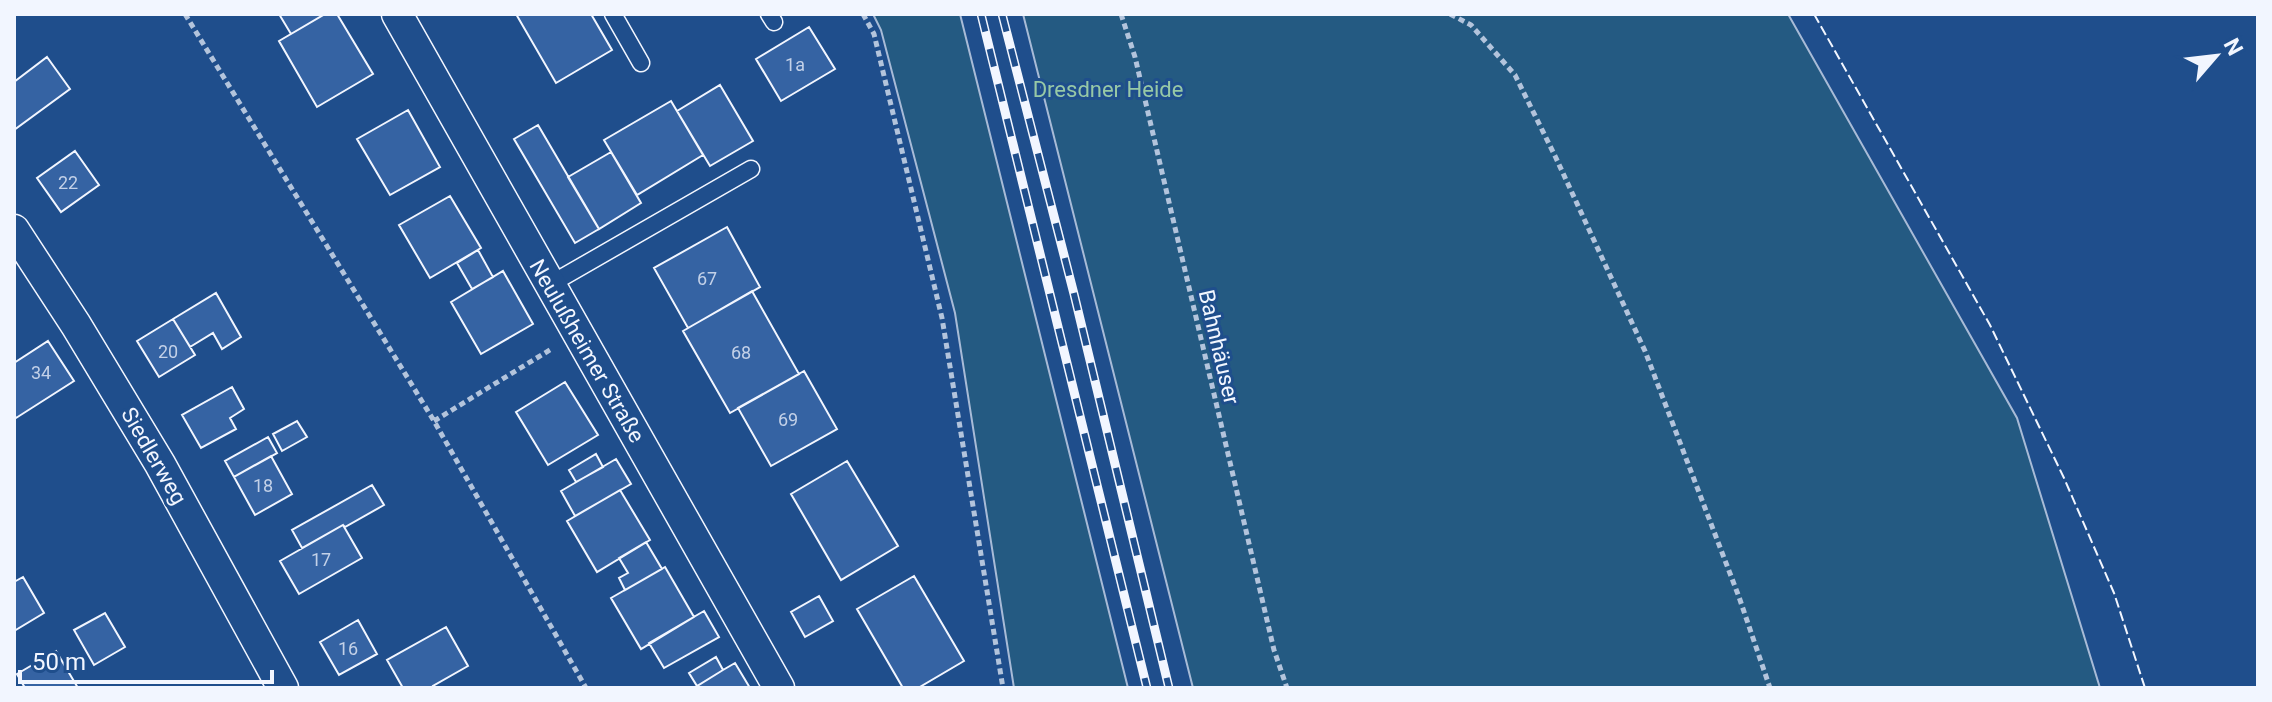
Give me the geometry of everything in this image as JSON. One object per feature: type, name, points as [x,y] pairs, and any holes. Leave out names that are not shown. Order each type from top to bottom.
[{"type":"street","name":"Neulußheimer Straße","points":[[397,14],[779,688]]},
{"type":"street","name":"Siedlerweg","points":[[14,230],[160,464],[283,688]]},
{"type":"lane","points":[[613,14],[641,63]]},
{"type":"lane","points":[[549,285],[751,169]]},
{"type":"path","points":[[185,14],[434,421],[586,688]]},
{"type":"path","points":[[863,14],[874,34],[942,318],[1003,688]]},
{"type":"path","name":"Bahnhäuser","points":[[1121,14],[1135,57],[1274,650],[1287,688]]},
{"type":"path","points":[[1450,14],[1471,25],[1515,75],[1556,158],[1645,351],[1739,597],[1770,688]]},
{"type":"path","points":[[434,421],[577,332]]},
{"type":"green space","name":"Dresdner Heide","points":[[873,14],[960,14],[1128,688],[1014,688],[955,313],[881,30]]},
{"type":"green space","points":[[1023,14],[1788,14],[2017,418],[2100,688],[1193,688]]},
{"type":"building","points":[[279,14],[325,14],[291,34]]},
{"type":"building","points":[[325,14],[337,14],[373,74],[317,107],[279,41]]},
{"type":"building","points":[[516,14],[591,14],[612,50],[556,83]]},
{"type":"building","points":[[809,27],[835,69],[781,101],[756,59]]},
{"type":"building","points":[[47,57],[70,89],[14,130],[14,82]]},
{"type":"building","points":[[720,85],[753,141],[710,166],[677,111]]},
{"type":"building","points":[[671,101],[703,155],[637,195],[604,140]]},
{"type":"building","points":[[408,110],[440,167],[390,195],[357,139]]},
{"type":"building","points":[[538,125],[599,229],[575,243],[514,139]]},
{"type":"building","points":[[75,151],[99,185],[61,212],[37,178]]},
{"type":"building","points":[[611,152],[641,203],[599,229],[568,177]]},
{"type":"building","points":[[450,196],[481,248],[430,278],[399,225]]},
{"type":"building","points":[[727,227],[760,287],[688,328],[654,268]]},
{"type":"building","points":[[478,250],[493,277],[472,289],[457,263]]},
{"type":"building","points":[[503,271],[533,324],[481,354],[451,302]]},
{"type":"building","points":[[752,291],[799,374],[730,413],[683,331]]},
{"type":"building","points":[[216,293],[241,337],[222,349],[213,333],[190,347],[173,319]]},
{"type":"building","points":[[173,319],[195,355],[159,377],[137,341]]},
{"type":"building","points":[[48,341],[74,381],[16,418],[14,363]]},
{"type":"building","points":[[804,371],[837,429],[771,466],[738,408]]},
{"type":"building","points":[[565,382],[598,435],[548,465],[516,412]]},
{"type":"building","points":[[232,387],[244,409],[230,418],[236,429],[201,448],[182,415]]},
{"type":"building","points":[[297,421],[307,437],[282,451],[273,434]]},
{"type":"building","points":[[268,437],[277,453],[234,477],[225,461]]},
{"type":"building","points":[[596,454],[603,467],[576,482],[569,470]]},
{"type":"building","points":[[271,456],[292,494],[255,515],[234,477]]},
{"type":"building","points":[[616,459],[631,484],[575,516],[561,491]]},
{"type":"building","points":[[847,461],[898,546],[841,580],[791,494]]},
{"type":"building","points":[[372,485],[384,505],[302,548],[292,530]]},
{"type":"building","points":[[620,490],[650,540],[597,572],[567,521]]},
{"type":"building","points":[[343,525],[362,558],[299,594],[280,561]]},
{"type":"building","points":[[646,542],[662,569],[625,590],[619,578],[628,573],[619,558]]},
{"type":"building","points":[[665,567],[694,617],[641,649],[611,598]]},
{"type":"building","points":[[914,576],[964,661],[918,688],[903,688],[857,609]]},
{"type":"building","points":[[23,577],[44,613],[14,631],[14,582]]},
{"type":"building","points":[[819,596],[833,621],[805,637],[791,612]]},
{"type":"building","points":[[704,611],[719,637],[664,668],[649,643]]},
{"type":"building","points":[[105,613],[125,647],[94,665],[74,630]]},
{"type":"building","points":[[358,620],[377,654],[339,675],[320,642]]},
{"type":"building","points":[[446,627],[468,666],[434,688],[403,688],[387,660]]},
{"type":"building","points":[[56,651],[78,688],[25,688],[17,674]]},
{"type":"building","points":[[716,657],[723,670],[697,686],[689,673]]},
{"type":"building","points":[[735,663],[750,688],[694,688],[723,670]]},
{"type":"railway","points":[[981,14],[1147,688]]},
{"type":"railway","points":[[1002,14],[1074,294],[1169,688]]},
{"type":"fence","points":[[1814,14],[1990,325],[2064,478],[2114,593],[2145,688]]}]
